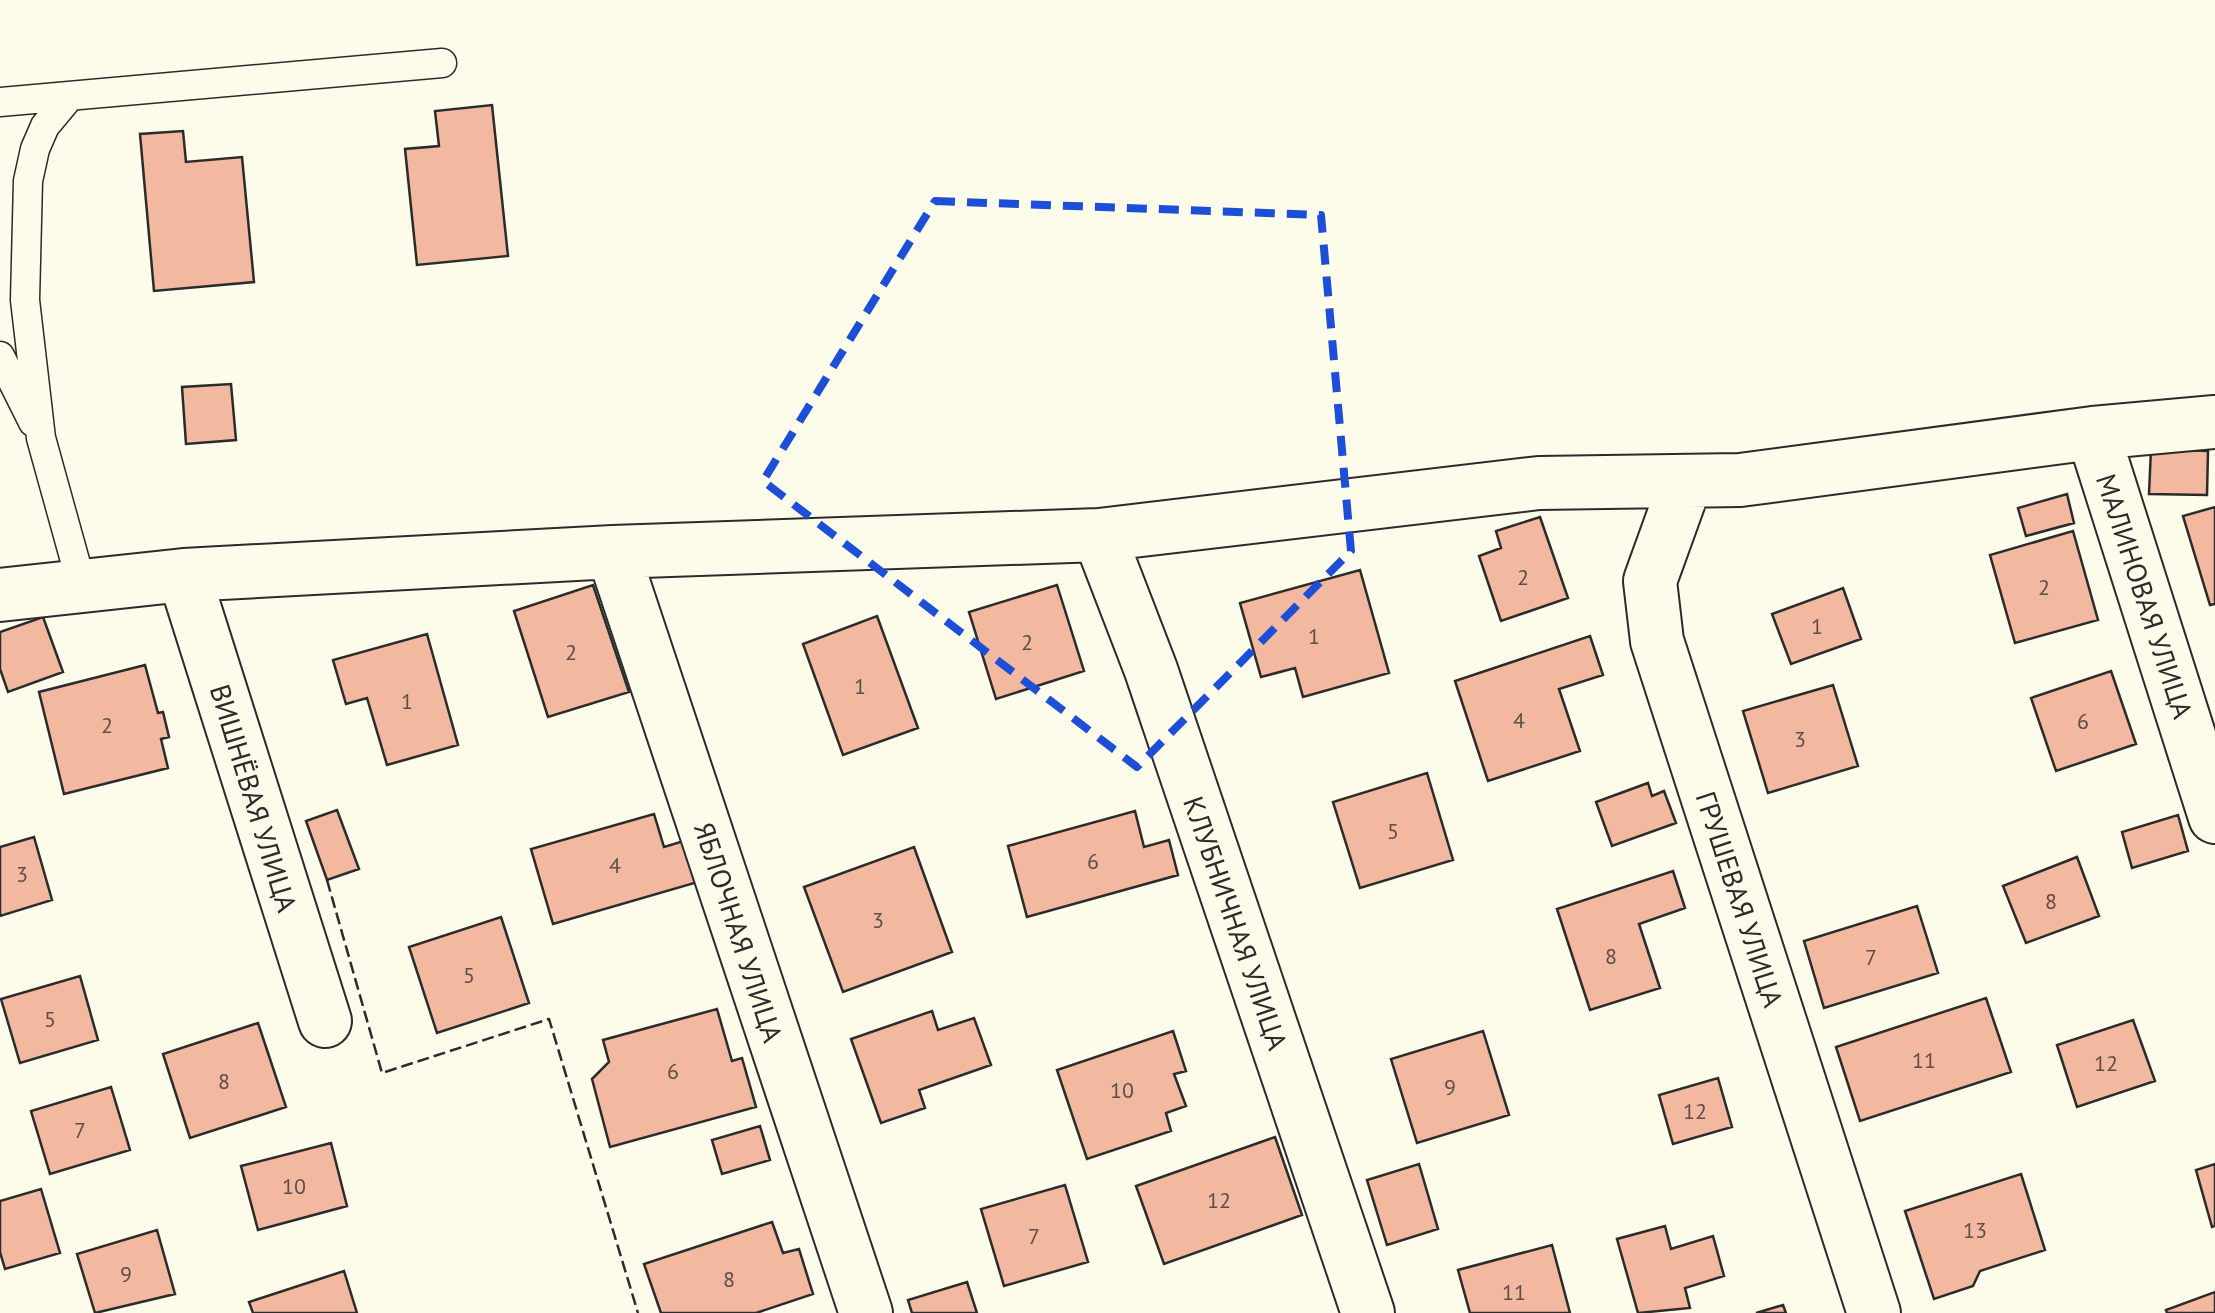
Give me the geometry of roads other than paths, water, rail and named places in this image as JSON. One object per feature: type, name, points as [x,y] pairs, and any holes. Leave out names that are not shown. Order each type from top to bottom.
[{"type":"street","points":[[0,595],[184,575],[613,552],[1099,535],[1539,483],[1685,484],[2196,424]]},
{"type":"street","name":"МАЛИНОВАЯ УЛИЦА","points":[[2094,433],[2215,817]]},
{"type":"street","name":"ГРУШЕВАЯ УЛИЦА","points":[[1685,484],[1650,581],[1657,641],[1874,1313]]},
{"type":"street","name":"КЛУБНИЧНАЯ УЛИЦА","points":[[1099,535],[1151,670],[1368,1313]]},
{"type":"street","name":"ЯБЛОЧНАЯ УЛИЦА","points":[[613,552],[866,1313]]},
{"type":"street","name":"ВИШНЁВАЯ УЛИЦА","points":[[184,575],[325,1021]]},
{"type":"lane","points":[[0,102],[442,63]]},
{"type":"lane","points":[[70,96],[45,126],[28,181],[25,300],[41,438],[82,586]]},
{"type":"lane","points":[[0,356],[41,438]]}]
